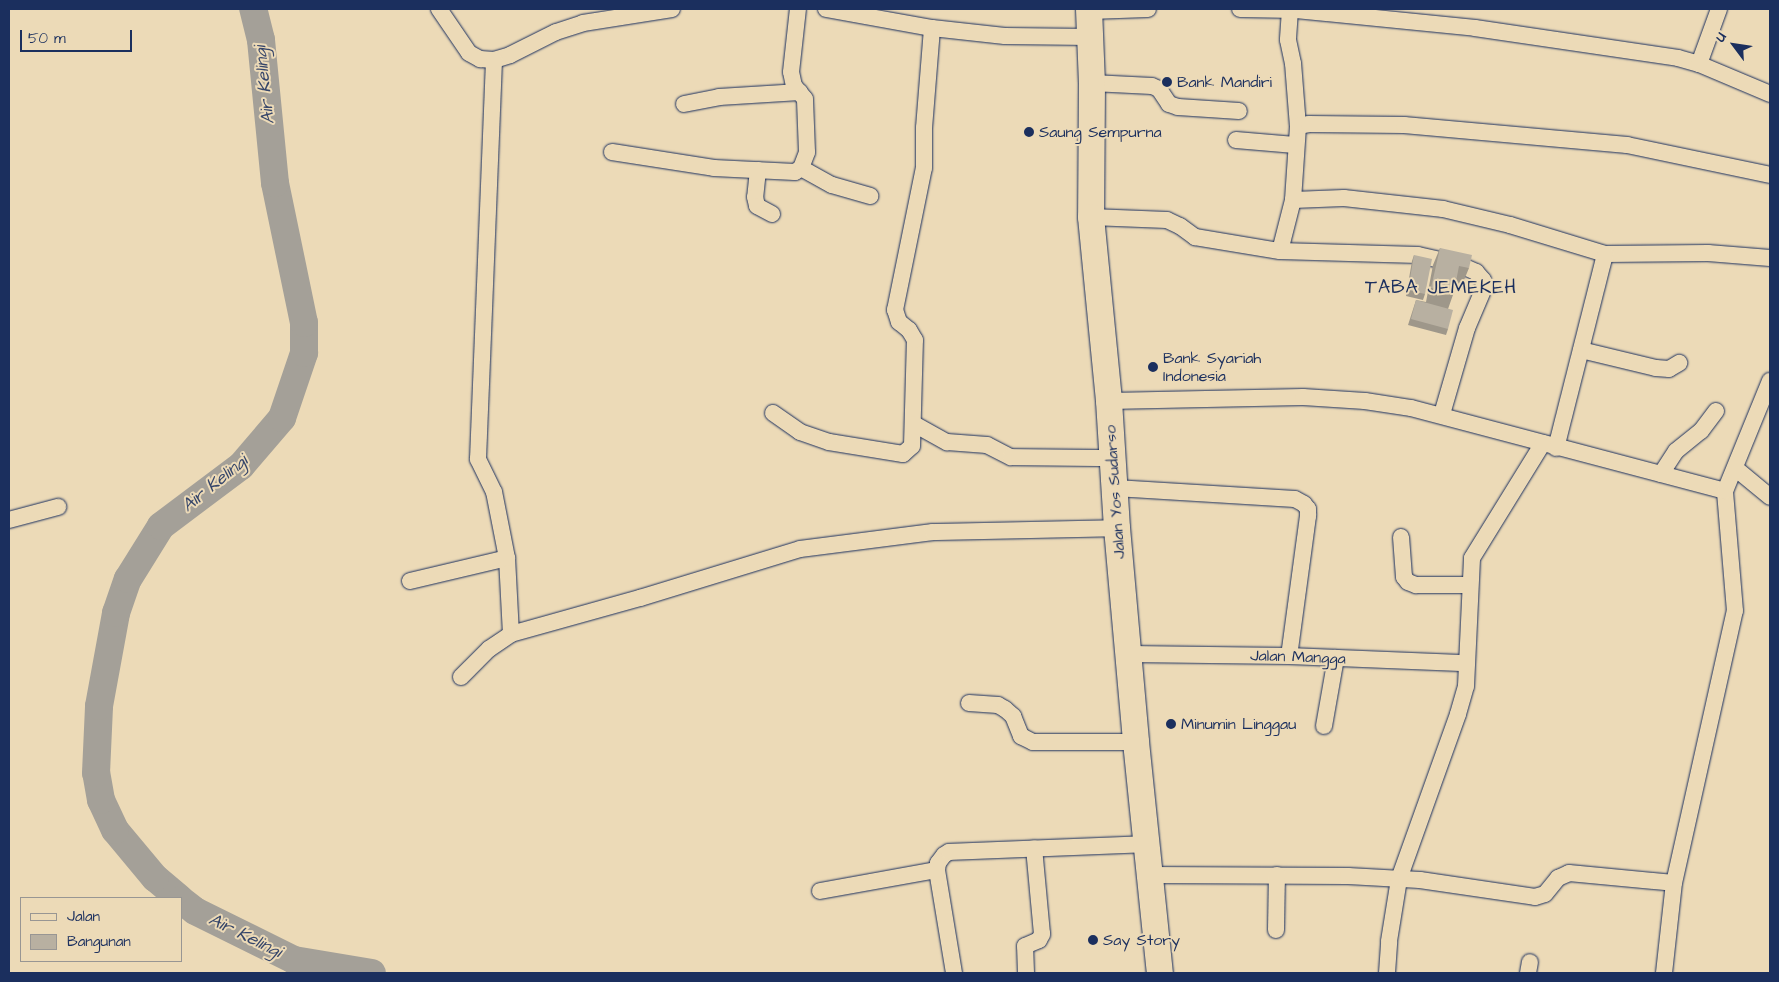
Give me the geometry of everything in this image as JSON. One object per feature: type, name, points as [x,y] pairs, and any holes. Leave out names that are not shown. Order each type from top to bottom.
[{"type":"highway","name":"Jalan Yos Sudarso","points":[[1090,10],[1092,83],[1091,217],[1109,401],[1117,528],[1136,742],[1160,973]]},
{"type":"street","points":[[439,9],[469,53],[480,59],[494,60],[510,55],[571,26],[610,13],[672,9]]},
{"type":"street","points":[[612,152],[714,168],[795,172],[801,168],[807,152],[805,99],[794,86],[791,72],[798,9]]},
{"type":"street","points":[[826,9],[932,28],[1013,37],[1090,37]]},
{"type":"street","points":[[1090,10],[1148,9]]},
{"type":"street","points":[[1240,9],[1290,10],[1475,28],[1669,57],[1699,64],[1770,94]]},
{"type":"street","points":[[1699,64],[1719,9]]},
{"type":"street","points":[[1280,251],[1293,200],[1295,146],[1298,126],[1294,75],[1288,37],[1290,10]]},
{"type":"street","points":[[773,413],[807,436],[829,442],[903,454],[912,446],[915,340],[910,330],[899,322],[895,310],[924,168],[924,128],[932,28]]},
{"type":"street","points":[[494,60],[478,459],[494,492],[507,558],[511,634]]},
{"type":"street","points":[[1092,83],[1152,86],[1159,89],[1169,104],[1239,111]]},
{"type":"street","points":[[684,104],[719,97],[800,92]]},
{"type":"street","points":[[1298,126],[1309,124],[1404,125],[1621,144],[1770,175]]},
{"type":"street","points":[[1236,140],[1295,146]]},
{"type":"street","points":[[801,168],[832,185],[870,196]]},
{"type":"street","points":[[758,170],[755,197],[757,206],[772,214]]},
{"type":"street","points":[[1293,200],[1344,198],[1443,209],[1510,225],[1605,254],[1708,253],[1770,258]]},
{"type":"street","points":[[1091,217],[1167,220],[1180,226],[1195,237],[1280,251],[1418,255],[1458,264],[1476,272],[1483,280],[1484,288],[1467,328],[1442,414]]},
{"type":"street","points":[[1387,973],[1389,941],[1399,879],[1458,714],[1466,686],[1470,565],[1475,551],[1550,446],[1581,350],[1605,254]]},
{"type":"street","points":[[1581,350],[1664,369],[1669,369],[1679,363]]},
{"type":"street","points":[[1664,973],[1674,883],[1734,612],[1725,491],[1770,381]]},
{"type":"street","points":[[1109,401],[1303,397],[1365,401],[1442,414],[1550,446],[1725,491]]},
{"type":"street","points":[[1661,474],[1671,456],[1701,431],[1716,411]]},
{"type":"street","points":[[914,424],[947,442],[987,445],[1011,457],[1113,458]]},
{"type":"street","points":[[1735,468],[1770,497]]},
{"type":"street","points":[[1114,488],[1295,499],[1304,504],[1308,509],[1308,516],[1289,656]]},
{"type":"street","points":[[9,520],[58,507]]},
{"type":"street","points":[[461,677],[490,649],[511,634],[640,598],[800,549],[934,532],[1117,528]]},
{"type":"street","points":[[1402,537],[1404,577],[1408,582],[1416,585],[1469,585]]},
{"type":"street","points":[[410,581],[507,558]]},
{"type":"street","name":"Jalan Mangga","points":[[1129,654],[1289,656],[1467,664]]},
{"type":"street","points":[[1324,726],[1336,658]]},
{"type":"street","points":[[968,703],[998,705],[1005,709],[1013,716],[1022,736],[1033,742],[1136,742]]},
{"type":"street","points":[[954,973],[937,870],[941,857],[948,852],[1148,844]]},
{"type":"street","points":[[1026,973],[1025,946],[1038,940],[1042,934],[1034,848]]},
{"type":"street","points":[[820,891],[937,870]]},
{"type":"street","points":[[1150,875],[1348,876],[1420,880],[1535,897],[1545,894],[1558,878],[1569,873],[1674,883]]},
{"type":"street","points":[[1276,930],[1277,875]]},
{"type":"building","points":[[1440,248],[1472,255],[1469,268],[1459,266],[1454,292],[1431,288]]},
{"type":"building","points":[[1414,255],[1432,259],[1425,294],[1408,290]]},
{"type":"building","points":[[1416,300],[1453,310],[1448,329],[1411,319]]},
{"type":"waterway","name":"Air Kelingi","points":[[178,897],[155,878],[115,830],[101,800],[96,773],[99,706],[116,613],[128,579],[161,526],[241,466],[282,418],[304,353],[304,323],[275,183],[261,40],[253,9]]},
{"type":"waterway","name":"Air Kelingi","points":[[182,901],[195,911],[294,960],[372,973]]},
{"type":"place","name":"Bank Mandiri","points":[[1167,82]]},
{"type":"place","name":"Saung Sempurna","points":[[1029,132]]},
{"type":"place","name":"Bank Syariah Indonesia","points":[[1153,367]]},
{"type":"place","name":"Minumin Linggau","points":[[1171,724]]},
{"type":"place","name":"Say Story","points":[[1093,940]]},
{"type":"district","name":"TABA JEMEKEH","points":[[1441,288]]}]
